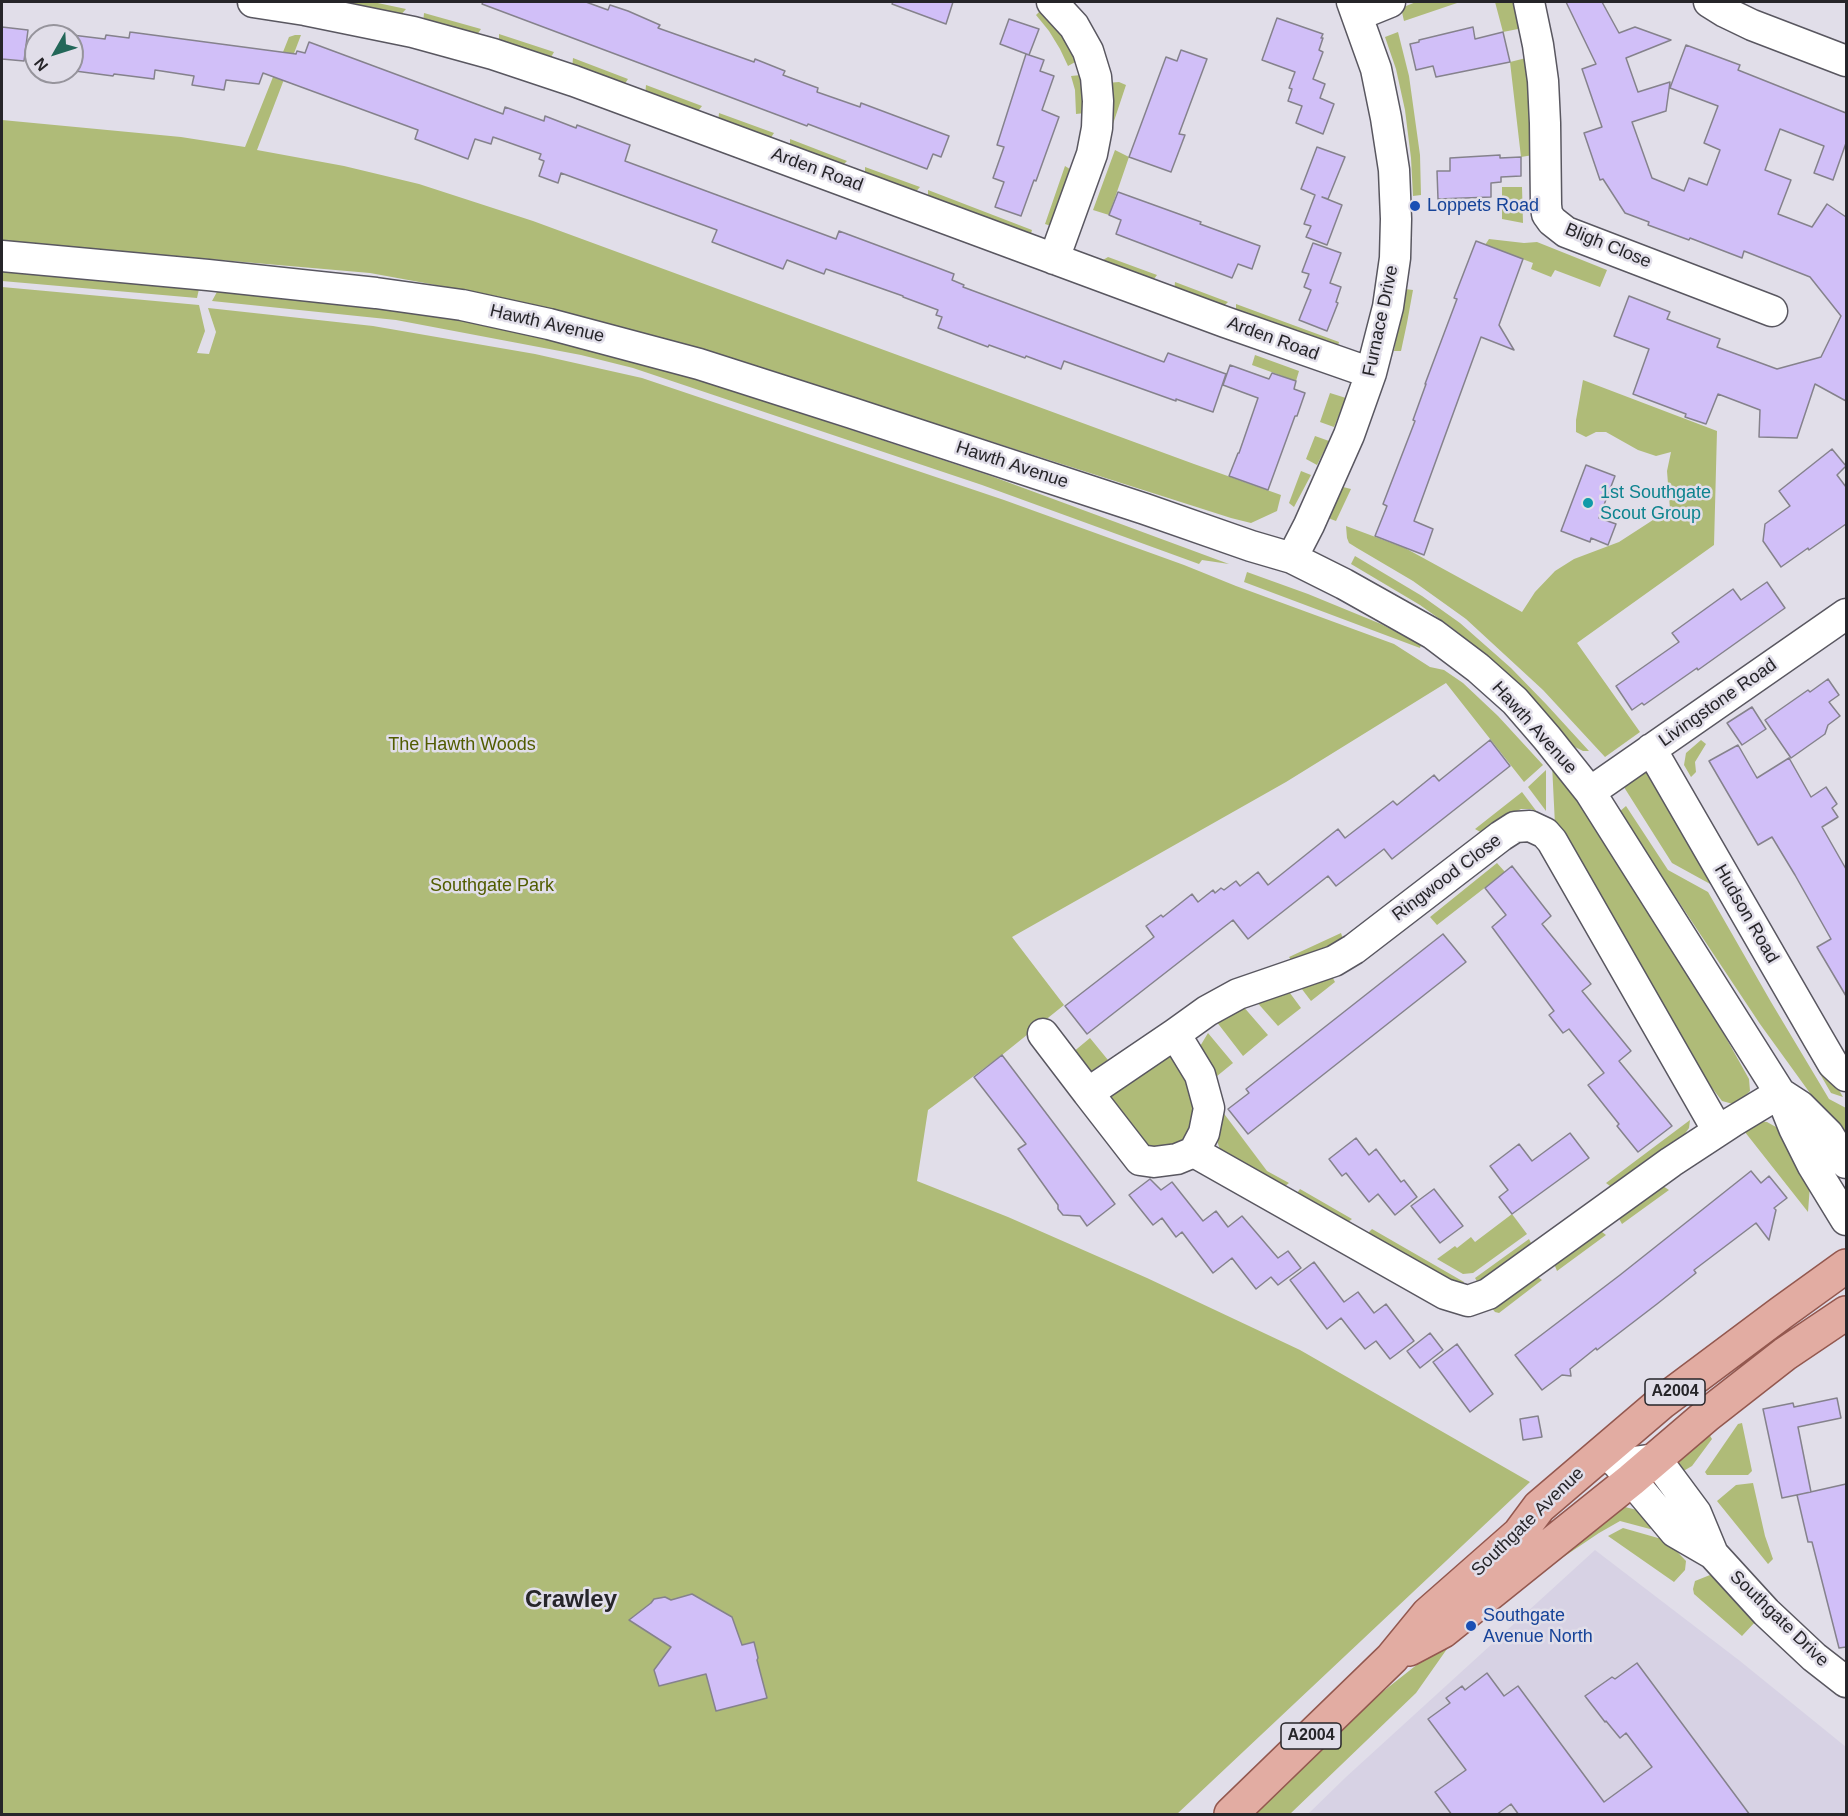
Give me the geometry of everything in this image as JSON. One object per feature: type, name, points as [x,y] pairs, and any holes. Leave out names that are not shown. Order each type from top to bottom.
[{"type":"main road","name":"Southgate Avenue","points":[[1392,1658],[1443,1631],[1617,1465],[1662,1402],[1846,1266]]},
{"type":"main road","name":"Southgate Avenue","points":[[1231,1815],[1392,1658],[1428,1614],[1519,1534],[1539,1507],[1617,1465],[1656,1459],[1707,1415],[1778,1360],[1846,1313]]},
{"type":"street","name":"Arden Road","points":[[253,2],[380,25],[493,54],[574,81],[1054,259],[1371,373]]},
{"type":"street","points":[[1052,2],[1074,26],[1088,51],[1096,77],[1098,101],[1097,128],[1092,154],[1054,259]]},
{"type":"street","points":[[1355,8],[1390,2]]},
{"type":"street","name":"Bligh Close","points":[[1529,2],[1543,81],[1546,205],[1547,214],[1552,221],[1566,232],[1772,311]]},
{"type":"street","points":[[1709,2],[1752,25],[1846,62]]},
{"type":"street","name":"Furnace Drive","points":[[1292,558],[1349,435],[1371,373],[1388,307],[1395,258],[1395,180],[1386,118],[1376,69],[1355,8]]},
{"type":"street","name":"Hawth Avenue","points":[[2,256],[376,292],[462,305],[549,324],[699,364],[1292,558],[1344,584],[1433,634],[1478,668],[1515,701],[1590,792],[1780,1093],[1794,1128],[1846,1220]]},
{"type":"street","name":"Livingstone Road","points":[[1590,792],[1846,614]]},
{"type":"street","name":"Hudson Road","points":[[1651,749],[1833,1064],[1846,1076]]},
{"type":"street","name":"Ringwood Close","points":[[1088,1093],[1207,1011],[1238,994],[1334,962],[1501,836],[1515,827],[1530,826],[1545,834],[1552,841],[1718,1131]]},
{"type":"street","points":[[1043,1034],[1140,1160],[1154,1162],[1177,1159],[1194,1152],[1204,1133],[1209,1108],[1200,1075],[1175,1034]]},
{"type":"street","points":[[1194,1152],[1445,1294],[1468,1301],[1488,1294],[1625,1194],[1718,1131],[1780,1093]]},
{"type":"street","name":"Hawth Avenue","points":[[1780,1093],[1800,1106],[1828,1134],[1846,1163]]},
{"type":"street","name":"Southgate Drive","points":[[1656,1459],[1696,1513],[1713,1554]]},
{"type":"street","name":"Southgate Drive","points":[[1617,1465],[1675,1532],[1713,1554],[1766,1612],[1814,1657],[1846,1682]]},
{"type":"shaded area","points":[[1595,1550],[1740,1661],[1846,1747],[1846,1814],[1308,1814],[1346,1777]]},
{"type":"green space","points":[[348,2],[373,2],[406,9],[399,17],[348,7]]},
{"type":"green space","points":[[1416,2],[1460,2],[1404,21],[1401,8]]},
{"type":"green space","points":[[1495,2],[1522,2],[1528,27],[1503,32]]},
{"type":"green space","points":[[1043,8],[1059,28],[1077,61],[1068,66],[1049,31],[1036,15]]},
{"type":"green space","points":[[424,13],[481,29],[475,38],[423,24]]},
{"type":"green space","points":[[1398,32],[1409,76],[1420,155],[1421,195],[1413,196],[1405,110],[1396,69],[1385,37]]},
{"type":"green space","points":[[499,34],[554,52],[549,61],[499,45]]},
{"type":"green space","points":[[301,35],[257,150],[344,166],[419,184],[533,221],[1281,495],[1277,511],[1251,523],[1231,518],[795,379],[496,296],[370,273],[2,241],[2,120],[181,137],[245,147],[289,37]]},
{"type":"green space","points":[[1534,56],[1539,154],[1521,157],[1510,62]]},
{"type":"green space","points":[[573,58],[628,79],[622,88],[572,69]]},
{"type":"green space","points":[[1081,75],[1085,113],[1076,114],[1075,90],[1071,76]]},
{"type":"green space","points":[[1119,82],[1126,85],[1107,142],[1106,83]]},
{"type":"green space","points":[[646,85],[702,106],[695,115],[645,96]]},
{"type":"green space","points":[[719,113],[774,133],[768,142],[718,123]]},
{"type":"green space","points":[[790,139],[847,161],[839,169],[790,150]]},
{"type":"green space","points":[[1115,150],[1129,157],[1109,215],[1093,210]]},
{"type":"green space","points":[[1065,166],[1073,171],[1054,227],[1045,224]]},
{"type":"green space","points":[[865,167],[920,187],[913,195],[865,177]]},
{"type":"green space","points":[[1502,187],[1522,187],[1523,223],[1502,219]]},
{"type":"green space","points":[[928,190],[1032,230],[1030,237],[928,201]]},
{"type":"green space","points":[[1489,239],[1524,243],[1537,242],[1607,270],[1600,287],[1555,270],[1551,277],[1531,269],[1533,263],[1485,245]]},
{"type":"green space","points":[[1108,257],[1157,275],[1150,284],[1103,266],[1103,260]]},
{"type":"green space","points":[[2,270],[199,289],[197,298],[2,281]]},
{"type":"green space","points":[[1175,282],[1228,302],[1220,310],[1174,293]]},
{"type":"green space","name":"Southgate Park","points":[[2,287],[199,305],[205,331],[197,353],[209,354],[216,332],[208,308],[373,326],[535,354],[642,378],[1004,500],[1184,565],[1394,644],[1430,667],[1444,670],[1463,683],[1498,716],[1543,765],[1524,782],[1446,683],[1286,782],[1012,937],[1064,1005],[928,1110],[917,1181],[1008,1217],[1147,1278],[1300,1350],[1530,1482],[1177,1814],[2,1814]]},
{"type":"green space","points":[[1405,289],[1413,290],[1401,351],[1394,351]]},
{"type":"green space","points":[[218,290],[430,314],[592,348],[691,377],[991,476],[1229,564],[1202,560],[1199,564],[982,485],[633,368],[581,355],[396,320],[212,301]]},
{"type":"green space","points":[[1236,304],[1339,342],[1337,350],[1236,314]]},
{"type":"green space","points":[[1255,355],[1299,371],[1296,381],[1252,365]]},
{"type":"green space","points":[[1583,380],[1717,431],[1714,545],[1577,643],[1640,732],[1605,757],[1543,690],[1466,619],[1413,581],[1349,543],[1346,526],[1405,548],[1522,612],[1535,592],[1555,571],[1574,559],[1619,542],[1670,509],[1667,471],[1671,452],[1656,456],[1638,450],[1606,432],[1596,432],[1586,437],[1576,432]]},
{"type":"green space","points":[[1330,393],[1346,398],[1334,427],[1320,422]]},
{"type":"green space","points":[[1315,436],[1329,441],[1317,465],[1306,459]]},
{"type":"green space","points":[[1301,471],[1311,475],[1294,507],[1289,503]]},
{"type":"green space","points":[[1343,487],[1351,489],[1336,521],[1328,518],[1340,489]]},
{"type":"green space","points":[[1355,556],[1422,596],[1460,623],[1511,668],[1589,751],[1573,746],[1542,709],[1506,673],[1455,630],[1420,605],[1351,564]]},
{"type":"green space","points":[[1247,572],[1381,624],[1421,645],[1420,648],[1244,582]]},
{"type":"green space","points":[[1701,740],[1706,744],[1695,762],[1696,772],[1691,777],[1684,765],[1686,753]]},
{"type":"green space","points":[[1552,764],[1613,849],[1706,1002],[1749,1079],[1750,1091],[1733,1104],[1722,1101],[1709,1084],[1555,825]]},
{"type":"green space","points":[[1546,770],[1546,811],[1528,787]]},
{"type":"green space","points":[[1646,771],[1654,775],[1715,873],[1712,885],[1672,863],[1622,784]]},
{"type":"green space","points":[[1522,792],[1537,812],[1531,809],[1521,809],[1484,834],[1475,829]]},
{"type":"green space","points":[[1626,806],[1668,870],[1708,892],[1829,1099],[1846,1108],[1846,1138],[1841,1136],[1760,1024],[1619,812]]},
{"type":"green space","points":[[1497,863],[1505,872],[1437,925],[1430,917]]},
{"type":"green space","points":[[1341,933],[1344,942],[1293,963],[1289,957]]},
{"type":"green space","points":[[1330,973],[1335,982],[1311,1001],[1298,984]]},
{"type":"green space","points":[[1762,973],[1774,977],[1843,1097],[1831,1093]]},
{"type":"green space","points":[[1287,989],[1301,1008],[1278,1026],[1255,1000]]},
{"type":"green space","points":[[1242,1005],[1268,1035],[1243,1056],[1216,1021]]},
{"type":"green space","points":[[1208,1033],[1233,1063],[1211,1081],[1199,1048]]},
{"type":"green space","points":[[1090,1038],[1108,1060],[1090,1072],[1072,1053]]},
{"type":"green space","points":[[1165,1054],[1173,1055],[1181,1062],[1198,1117],[1184,1142],[1173,1150],[1145,1150],[1107,1095]]},
{"type":"green space","points":[[1219,1107],[1267,1171],[1289,1183],[1280,1190],[1220,1150],[1216,1137]]},
{"type":"green space","points":[[1690,1120],[1689,1128],[1679,1142],[1614,1189],[1606,1183]]},
{"type":"green space","points":[[1758,1121],[1767,1122],[1776,1127],[1810,1185],[1808,1212],[1741,1127]]},
{"type":"green space","points":[[1660,1184],[1669,1190],[1622,1224],[1617,1215]]},
{"type":"green space","points":[[1300,1189],[1352,1219],[1344,1225],[1294,1197]]},
{"type":"green space","points":[[1512,1214],[1527,1234],[1473,1273],[1463,1274],[1437,1259],[1471,1237],[1475,1242]]},
{"type":"green space","points":[[1372,1229],[1464,1282],[1463,1285],[1454,1284],[1364,1237]]},
{"type":"green space","points":[[1598,1229],[1606,1235],[1557,1271],[1553,1261]]},
{"type":"green space","points":[[1529,1239],[1533,1247],[1480,1286],[1475,1278]]},
{"type":"green space","points":[[1535,1275],[1542,1280],[1499,1313],[1495,1312],[1491,1307]]},
{"type":"green space","points":[[1742,1423],[1752,1471],[1748,1475],[1707,1475],[1705,1472],[1738,1424]]},
{"type":"green space","points":[[1706,1429],[1712,1439],[1692,1466],[1680,1473],[1679,1456]]},
{"type":"green space","points":[[1753,1483],[1765,1536],[1773,1559],[1768,1564],[1717,1501],[1736,1485]]},
{"type":"green space","points":[[1625,1507],[1637,1510],[1654,1527],[1650,1529],[1620,1521],[1495,1603],[1615,1510]]},
{"type":"green space","points":[[1623,1528],[1664,1538],[1686,1561],[1685,1570],[1674,1582],[1608,1536]]},
{"type":"green space","points":[[1710,1575],[1717,1577],[1756,1621],[1742,1636],[1694,1594],[1695,1581]]},
{"type":"green space","points":[[1452,1637],[1454,1639],[1416,1693],[1290,1814],[1247,1814],[1313,1751],[1376,1697]]},
{"type":"building","points":[[483,2],[586,2],[608,10],[610,5],[660,25],[658,28],[785,71],[783,75],[818,88],[817,92],[860,107],[861,103],[949,136],[941,157],[933,154],[927,169],[482,4]]},
{"type":"building","points":[[893,2],[953,2],[946,24],[892,4]]},
{"type":"building","points":[[1566,2],[1602,2],[1619,33],[1635,27],[1671,40],[1626,58],[1638,92],[1670,82],[1666,111],[1632,122],[1652,178],[1684,191],[1689,178],[1707,185],[1720,150],[1704,143],[1718,106],[1670,88],[1686,45],[1740,65],[1738,70],[1846,113],[1846,143],[1833,180],[1814,173],[1824,146],[1780,129],[1765,170],[1791,180],[1778,214],[1812,227],[1827,204],[1846,217],[1846,401],[1815,384],[1797,438],[1759,437],[1760,410],[1718,394],[1706,424],[1633,394],[1649,349],[1614,336],[1629,296],[1670,312],[1667,319],[1720,339],[1717,347],[1777,369],[1821,357],[1841,316],[1810,277],[1744,251],[1742,258],[1690,238],[1689,240],[1648,225],[1649,222],[1625,213],[1603,179],[1600,180],[1584,133],[1602,127],[1582,69],[1596,64]]},
{"type":"building","points":[[1277,18],[1323,34],[1319,50],[1323,52],[1313,79],[1325,84],[1320,98],[1334,104],[1323,134],[1296,123],[1302,106],[1288,101],[1292,89],[1289,88],[1295,72],[1262,60]]},
{"type":"building","points":[[1009,19],[1039,29],[1029,55],[1000,44]]},
{"type":"building","points":[[2,27],[24,30],[24,61],[2,59]]},
{"type":"building","points":[[1473,27],[1475,39],[1503,32],[1510,62],[1436,77],[1433,66],[1416,70],[1410,44]]},
{"type":"building","points":[[130,32],[296,54],[297,51],[305,53],[309,42],[503,114],[505,107],[544,121],[545,116],[576,128],[577,125],[630,145],[625,161],[836,239],[839,231],[933,266],[954,274],[952,280],[964,285],[963,287],[1164,362],[1168,353],[1226,374],[1213,412],[1064,361],[1061,369],[1026,356],[1025,358],[989,345],[988,347],[938,328],[942,317],[936,315],[938,310],[903,296],[826,269],[824,274],[787,260],[783,269],[712,242],[717,230],[561,173],[558,183],[539,176],[544,161],[539,159],[541,154],[493,137],[491,144],[475,139],[468,159],[415,139],[418,130],[263,73],[259,84],[226,80],[224,90],[192,85],[194,76],[155,70],[154,79],[84,72],[84,36],[105,39],[106,35],[129,38]]},
{"type":"building","points":[[1181,50],[1207,59],[1179,134],[1185,135],[1171,172],[1129,157],[1166,57],[1177,61]]},
{"type":"building","points":[[1026,54],[1044,60],[1040,71],[1054,76],[1042,110],[1059,117],[1021,216],[995,207],[1004,182],[993,178],[1004,147],[997,145]]},
{"type":"building","points":[[1317,147],[1345,157],[1328,199],[1322,197],[1342,205],[1327,245],[1306,237],[1311,226],[1304,224],[1315,195],[1301,189]]},
{"type":"building","points":[[1500,155],[1500,158],[1521,157],[1521,176],[1501,177],[1501,182],[1491,183],[1491,197],[1438,199],[1437,171],[1450,171],[1450,158]]},
{"type":"building","points":[[1118,192],[1260,246],[1252,269],[1238,264],[1232,278],[1116,234],[1121,220],[1109,215]]},
{"type":"building","points":[[1476,241],[1523,259],[1499,325],[1514,350],[1481,337],[1414,521],[1433,529],[1424,555],[1375,536],[1387,506],[1383,504],[1415,421],[1413,420],[1425,384],[1457,299],[1454,298]]},
{"type":"building","points":[[1313,243],[1341,253],[1330,283],[1341,287],[1336,302],[1338,303],[1327,331],[1299,320],[1311,290],[1304,287],[1309,274],[1302,272]]},
{"type":"building","points":[[1230,365],[1269,379],[1272,373],[1296,381],[1294,389],[1305,393],[1268,490],[1229,476],[1258,398],[1223,385]]},
{"type":"building","points":[[1832,449],[1846,466],[1837,475],[1846,487],[1846,524],[1781,567],[1763,541],[1765,524],[1790,506],[1779,491]]},
{"type":"building","name":"1st Southgate Scout Group","points":[[1586,465],[1615,476],[1599,518],[1616,524],[1608,545],[1591,538],[1590,542],[1561,531]]},
{"type":"building","points":[[1767,582],[1785,608],[1698,670],[1697,668],[1644,705],[1642,703],[1632,710],[1616,686],[1679,642],[1672,633],[1733,589],[1741,600]]},
{"type":"building","points":[[1828,679],[1839,695],[1829,702],[1840,716],[1828,725],[1825,734],[1791,758],[1765,720]]},
{"type":"building","points":[[1752,707],[1766,729],[1742,745],[1727,723]]},
{"type":"building","points":[[1490,740],[1510,766],[1392,859],[1384,849],[1336,886],[1328,876],[1248,939],[1233,920],[1087,1034],[1065,1006],[1154,937],[1146,926],[1161,915],[1163,917],[1192,894],[1198,902],[1213,890],[1215,893],[1221,888],[1224,890],[1236,881],[1240,886],[1258,872],[1268,885],[1338,829],[1345,838],[1393,801],[1397,805],[1434,775],[1439,781]]},
{"type":"building","points":[[1738,745],[1757,778],[1789,758],[1811,797],[1826,787],[1837,804],[1832,808],[1838,817],[1822,827],[1846,869],[1846,996],[1817,947],[1831,939],[1795,875],[1772,837],[1758,845],[1709,761]]},
{"type":"building","points":[[1512,866],[1551,916],[1542,924],[1591,984],[1582,991],[1631,1051],[1619,1061],[1672,1126],[1638,1152],[1588,1085],[1604,1073],[1569,1029],[1563,1033],[1549,1015],[1554,1011],[1492,927],[1506,915],[1485,888]]},
{"type":"building","points":[[1443,934],[1466,962],[1248,1134],[1228,1109],[1249,1093],[1246,1089]]},
{"type":"building","points":[[1002,1055],[1115,1204],[1087,1226],[1080,1216],[1063,1215],[1058,1209],[1058,1205],[1018,1149],[1026,1144],[974,1077]]},
{"type":"building","points":[[1570,1133],[1589,1158],[1512,1214],[1499,1197],[1508,1190],[1490,1166],[1519,1144],[1532,1161]]},
{"type":"building","points":[[1356,1138],[1369,1155],[1376,1149],[1401,1182],[1404,1180],[1417,1197],[1395,1215],[1378,1194],[1369,1202],[1346,1173],[1342,1176],[1329,1159]]},
{"type":"building","points":[[1751,1171],[1761,1183],[1769,1176],[1787,1198],[1774,1208],[1776,1210],[1769,1240],[1756,1223],[1694,1270],[1696,1273],[1657,1304],[1570,1369],[1571,1376],[1562,1375],[1542,1390],[1515,1355]]},
{"type":"building","points":[[1150,1179],[1161,1190],[1172,1182],[1203,1221],[1216,1211],[1228,1227],[1242,1216],[1278,1258],[1288,1251],[1301,1268],[1278,1285],[1271,1277],[1256,1289],[1232,1258],[1213,1273],[1182,1232],[1176,1237],[1162,1218],[1153,1225],[1129,1195]]},
{"type":"building","points":[[1434,1189],[1463,1226],[1440,1243],[1411,1206]]},
{"type":"building","points":[[1314,1262],[1344,1302],[1358,1292],[1374,1313],[1386,1304],[1414,1341],[1390,1359],[1376,1341],[1365,1349],[1341,1318],[1327,1329],[1290,1280]]},
{"type":"building","points":[[1430,1333],[1443,1350],[1420,1368],[1407,1351]]},
{"type":"building","points":[[1457,1344],[1493,1394],[1470,1412],[1433,1362]]},
{"type":"building","points":[[1837,1398],[1841,1418],[1798,1427],[1811,1492],[1782,1498],[1763,1409],[1793,1403],[1794,1407]]},
{"type":"building","points":[[1538,1416],[1542,1437],[1523,1440],[1520,1419]]},
{"type":"building","points":[[1846,1484],[1846,1647],[1839,1648],[1812,1542],[1808,1542],[1797,1495]]},
{"type":"building","points":[[692,1594],[732,1617],[742,1645],[754,1642],[767,1698],[716,1711],[706,1674],[659,1686],[654,1670],[671,1647],[629,1620],[654,1599],[665,1597],[671,1600]]},
{"type":"building","points":[[1637,1663],[1750,1815],[1519,1815],[1511,1804],[1496,1815],[1452,1815],[1435,1792],[1466,1770],[1428,1719],[1450,1703],[1446,1698],[1462,1686],[1465,1690],[1487,1673],[1504,1696],[1518,1686],[1604,1802],[1652,1767],[1626,1733],[1620,1738],[1585,1696]]},
{"type":"place","name":"Loppets Road","points":[[1415,206]]},
{"type":"place","name":"1st Southgate Scout Group","points":[[1588,503]]},
{"type":"place","name":"Southgate Avenue North","points":[[1471,1626]]},
{"type":"district","name":"Crawley","points":[[571,1600]]},
{"type":"park label","name":"The Hawth Woods","points":[[462,745]]}]
